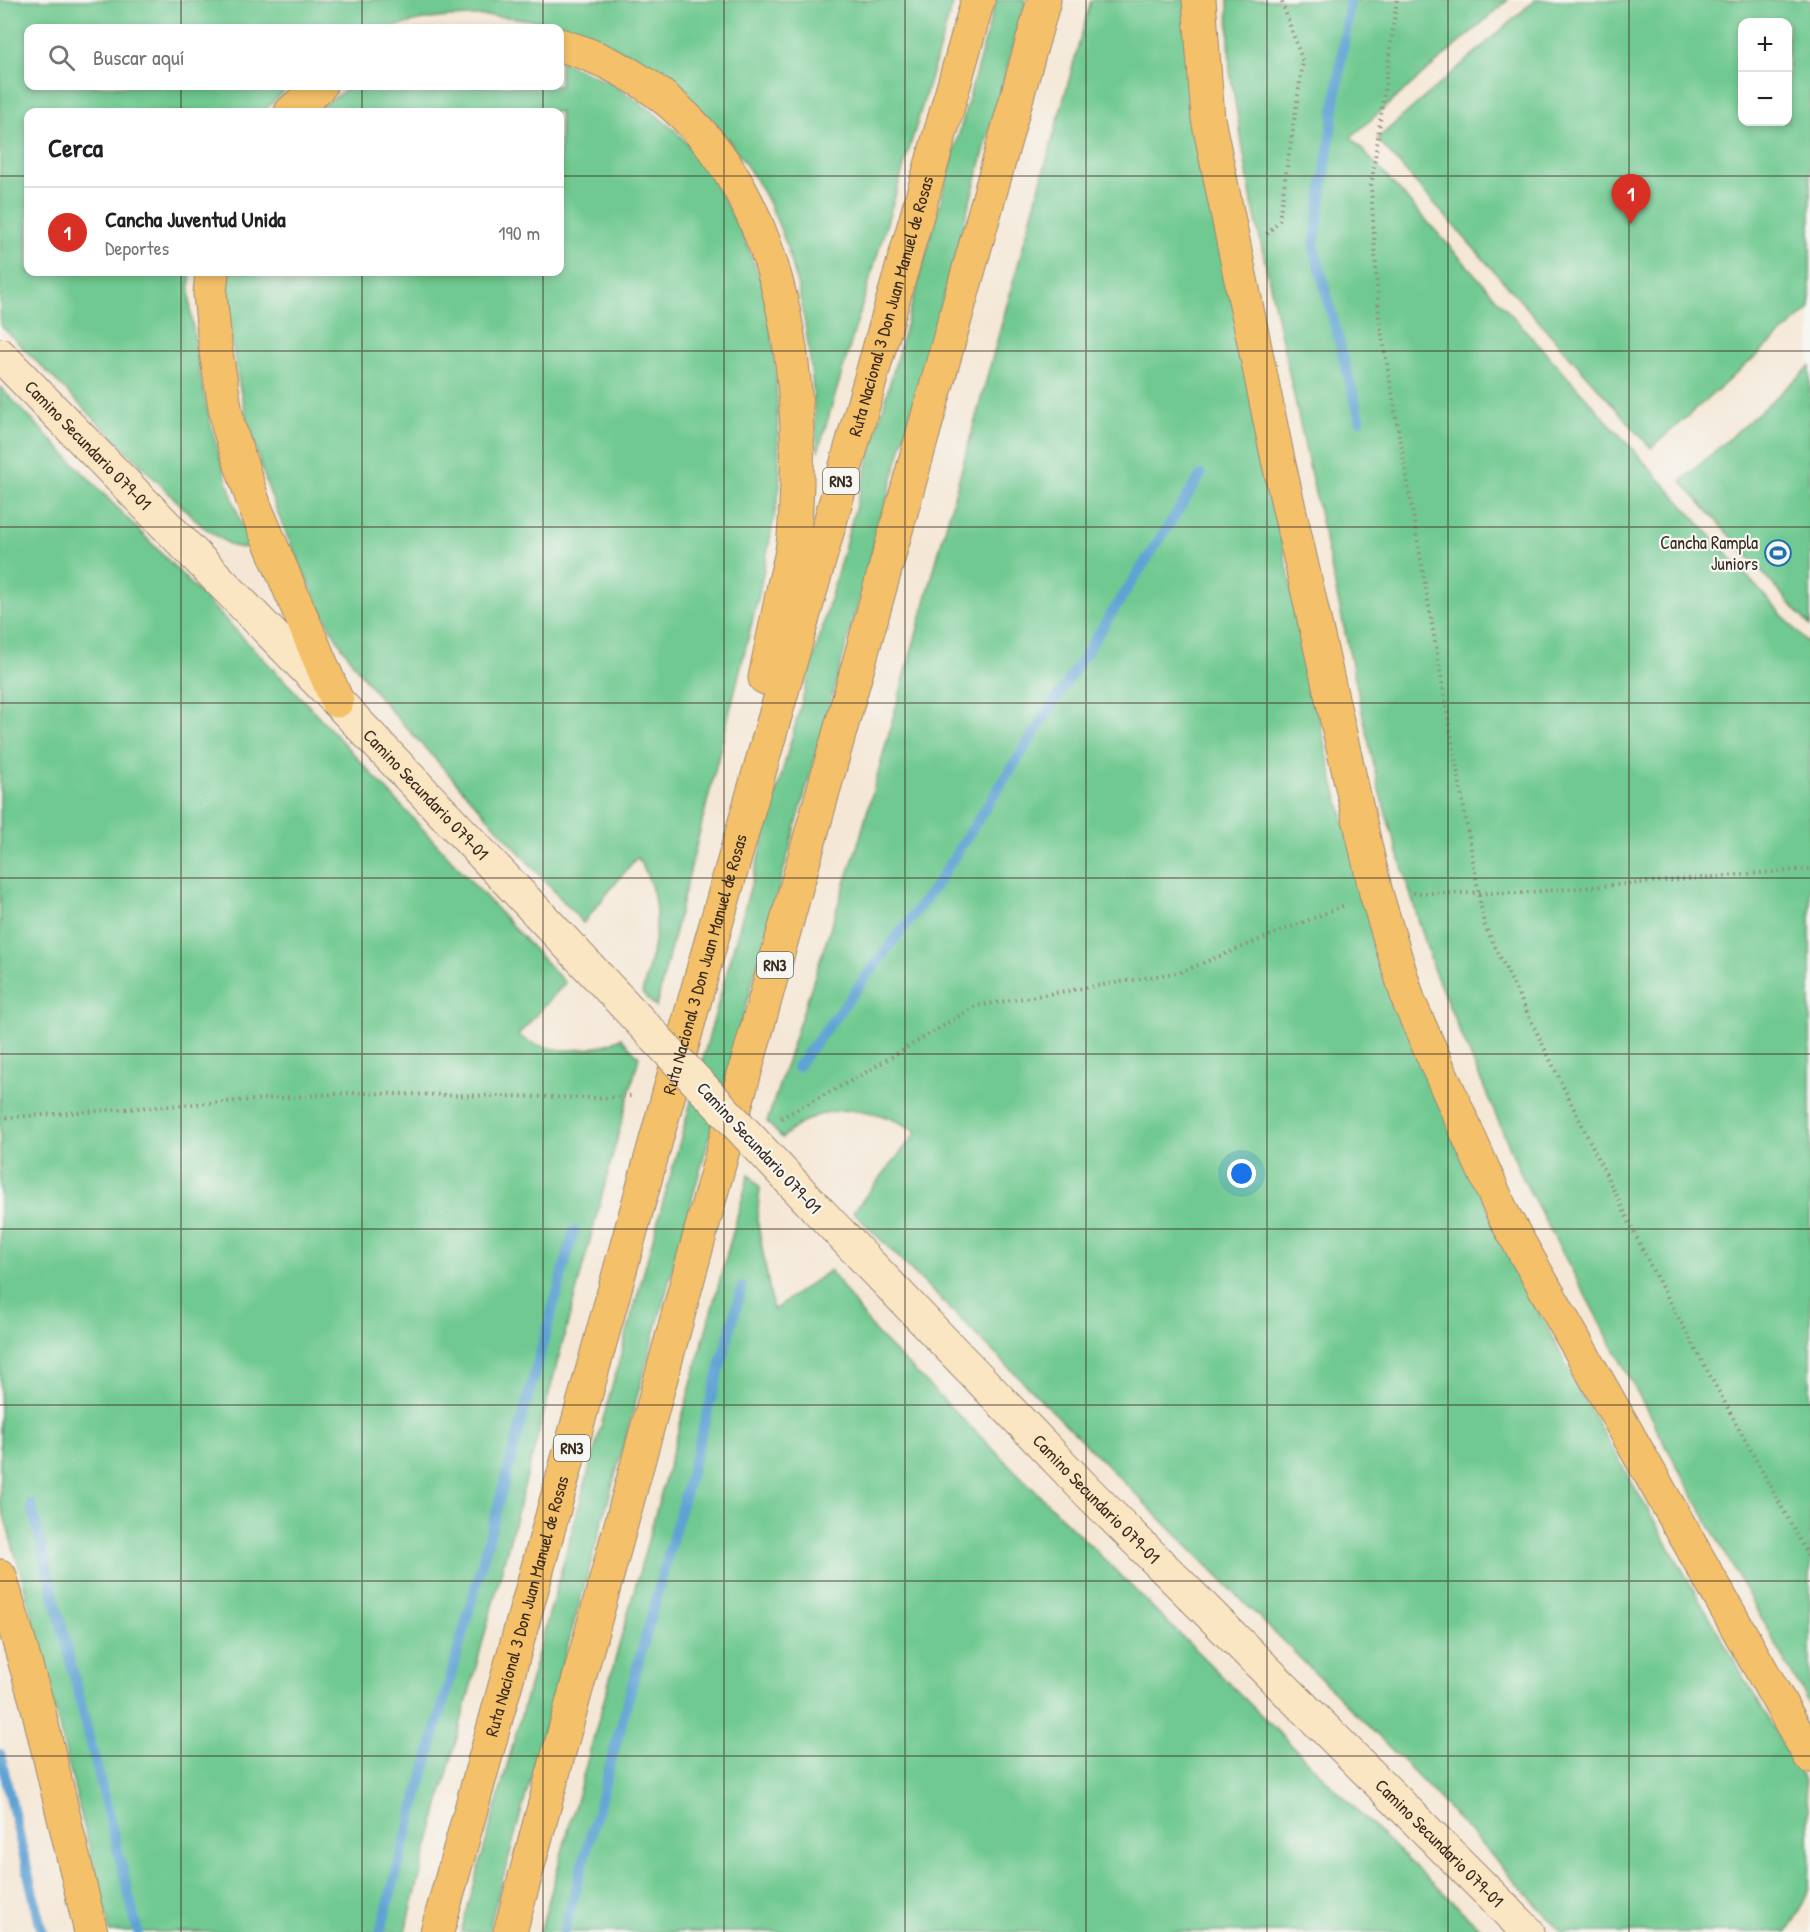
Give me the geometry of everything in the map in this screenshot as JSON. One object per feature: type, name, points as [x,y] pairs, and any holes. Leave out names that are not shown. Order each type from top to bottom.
[{"type":"highway","name":"Ruta Nacional 3 Don Juan Manuel de Rosas","points":[[437,1932],[705,963],[978,0]]},
{"type":"highway","name":"RN3","points":[[510,1932],[723,1150],[1044,0]]},
{"type":"highway","points":[[1199,0],[1208,119],[1283,483],[1376,893],[1409,1002],[1504,1216],[1810,1756]]},
{"type":"highway","points":[[564,46],[582,51],[625,71],[667,100],[720,157],[741,188],[775,270],[792,355],[797,456],[794,539],[705,963]]},
{"type":"highway","points":[[295,108],[316,90]]},
{"type":"highway","points":[[212,276],[210,294],[213,329],[228,425],[255,507],[337,701]]},
{"type":"highway","points":[[0,1576],[37,1704],[91,1932]]},
{"type":"main road","name":"Camino Secundario 079-01","points":[[0,355],[337,701],[816,1208],[1098,1501],[1528,1932]]},
{"type":"path","points":[[1238,266],[1279,220],[1304,62],[1281,0]]},
{"type":"path","points":[[1397,0],[1371,187],[1379,318],[1484,924],[1653,1271],[1810,1559]]},
{"type":"path","points":[[775,1122],[858,1077],[975,1006],[1181,972],[1376,893],[1519,893],[1810,869]]},
{"type":"path","points":[[0,1118],[349,1093],[597,1098],[670,1094]]},
{"type":"green space","points":[[0,0],[954,0],[818,452],[811,368],[797,282],[777,221],[755,178],[727,138],[694,103],[657,73],[616,49],[564,28],[564,24],[547,24],[526,19],[456,16],[406,24],[24,24],[24,90],[285,90],[267,108],[24,108],[24,276],[191,276],[191,311],[198,362],[223,467],[249,544],[243,548],[232,546],[202,526],[0,325]]},
{"type":"green space","points":[[996,0],[1026,0],[488,1932],[461,1932]]},
{"type":"green space","points":[[1091,0],[1188,0],[1267,472],[1333,781],[1373,923],[1493,1222],[1585,1401],[1804,1781],[1808,1818],[1809,1886],[1803,1904],[1787,1932],[1562,1932],[1418,1776],[853,1212],[917,1132],[883,1116],[848,1110],[814,1117],[797,1126],[782,1138],[767,1122],[860,838]]},
{"type":"green space","points":[[1228,0],[1508,0],[1351,137],[1810,646],[1810,1706],[1680,1472],[1524,1181],[1434,971],[1380,794],[1251,197],[1230,71]]},
{"type":"green space","points":[[1535,0],[1810,0],[1810,309],[1651,448],[1377,139]]},
{"type":"green space","points":[[564,63],[611,83],[677,132],[702,160],[742,233],[761,281],[770,319],[776,373],[780,487],[759,594],[656,1007],[642,993],[654,941],[656,907],[647,874],[637,857],[583,923],[385,704],[361,674],[334,633],[286,534],[259,462],[240,387],[229,311],[227,276],[564,276],[564,108],[320,108],[345,90],[564,90]]},
{"type":"green space","name":"Cancha Rampla Juniors","points":[[1810,367],[1810,626],[1681,481]]},
{"type":"green space","points":[[0,387],[310,707],[565,983],[518,1035],[542,1046],[569,1050],[597,1047],[621,1038],[639,1057],[405,1932],[110,1932],[26,1593],[0,1501]]},
{"type":"green space","points":[[749,1174],[760,1188],[757,1219],[773,1310],[830,1270],[875,1332],[1384,1837],[1484,1932],[540,1932]]},
{"type":"waterway","points":[[1350,0],[1314,247],[1360,420]]},
{"type":"waterway","points":[[797,1067],[934,888],[1201,475]]},
{"type":"waterway","points":[[380,1932],[574,1231]]},
{"type":"waterway","points":[[564,1932],[742,1287]]},
{"type":"waterway","points":[[31,1504],[138,1932]]},
{"type":"waterway","points":[[0,1754],[42,1932]]},
{"type":"place","name":"Cancha Juventud Unida","points":[[1631,224]]},
{"type":"place","name":"Cancha Rampla Juniors","points":[[1778,553]]}]
